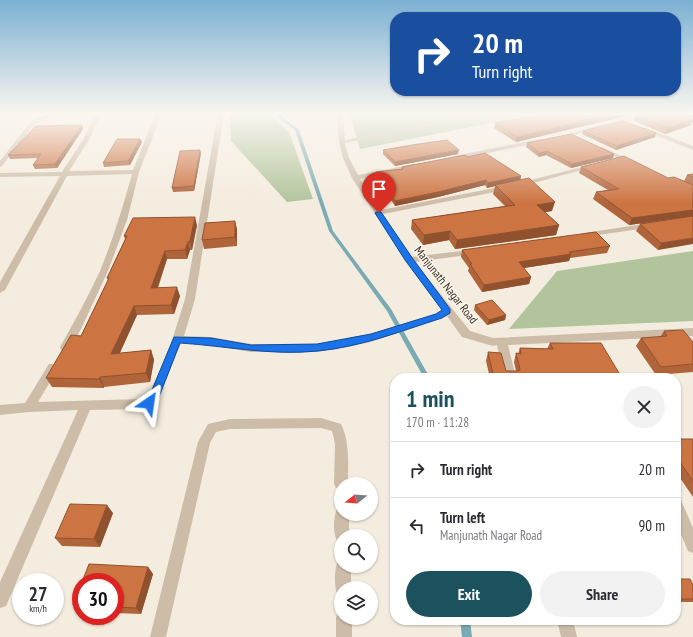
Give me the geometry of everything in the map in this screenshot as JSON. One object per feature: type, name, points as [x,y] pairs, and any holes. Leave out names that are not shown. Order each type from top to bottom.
[{"type":"street","points":[[0,165],[17,143]]},
{"type":"street","points":[[0,290],[65,173],[84,143]]},
{"type":"street","points":[[29,407],[76,328],[104,271],[124,220],[136,172],[147,143]]},
{"type":"street","points":[[0,410],[29,407],[142,404],[153,399],[177,339],[190,298],[216,143]]},
{"type":"street","name":"Manjunath Nagar Road","points":[[342,143],[346,158],[356,178],[443,314],[466,334],[493,342],[502,342],[693,332]]},
{"type":"street","points":[[450,159],[531,143]]},
{"type":"street","points":[[679,143],[693,148]]},
{"type":"street","points":[[597,146],[637,164]]},
{"type":"street","points":[[607,162],[623,158]]},
{"type":"street","points":[[379,213],[515,186],[600,164]]},
{"type":"street","points":[[356,178],[418,165]]},
{"type":"street","points":[[0,175],[136,172]]},
{"type":"street","points":[[572,237],[656,224]]},
{"type":"street","points":[[409,260],[486,249]]},
{"type":"street","points":[[177,339],[251,348],[317,348],[371,338],[443,314]]},
{"type":"street","points":[[596,336],[603,348]]},
{"type":"street","points":[[502,342],[509,373]]},
{"type":"street","points":[[0,600],[86,406]]},
{"type":"street","points":[[158,637],[204,442],[212,428],[230,424],[321,423],[337,428],[341,444],[341,477]]},
{"type":"street","points":[[681,517],[693,546]]},
{"type":"street","points":[[344,625],[344,637]]},
{"type":"street","points":[[566,625],[569,637]]},
{"type":"green space","points":[[233,143],[293,143],[313,199],[287,202]]},
{"type":"green space","points":[[358,143],[392,143],[360,149]]},
{"type":"green space","points":[[693,251],[693,321],[509,329],[557,271]]},
{"type":"building","points":[[20,143],[70,143],[55,164],[33,165],[41,154],[8,155]]},
{"type":"building","points":[[115,143],[138,143],[128,161],[103,163]]},
{"type":"building","points":[[428,143],[450,143],[459,150],[395,162],[383,150]]},
{"type":"building","points":[[527,143],[590,143],[614,154],[572,164],[547,151],[540,153]]},
{"type":"building","points":[[610,143],[627,143],[617,146]]},
{"type":"building","points":[[200,150],[194,186],[172,188],[180,151]]},
{"type":"building","points":[[485,153],[521,176],[488,183],[486,180],[395,201],[376,172],[403,169],[402,167],[465,155],[468,157]]},
{"type":"building","points":[[624,156],[668,178],[674,177],[693,185],[693,210],[632,218],[596,192],[619,189],[581,167]]},
{"type":"building","points":[[529,178],[555,202],[537,205],[559,225],[457,240],[450,231],[424,235],[412,220],[515,205],[495,185]]},
{"type":"building","points":[[693,216],[693,238],[661,243],[640,224]]},
{"type":"building","points":[[195,217],[190,241],[188,242],[185,250],[165,251],[151,288],[177,287],[171,305],[134,306],[111,354],[151,350],[146,373],[100,377],[99,379],[46,378],[71,335],[81,336],[109,278],[107,278],[127,236],[124,236],[133,218]]},
{"type":"building","points":[[235,221],[235,237],[202,240],[205,223]]},
{"type":"building","points":[[596,232],[610,246],[519,262],[531,277],[484,285],[462,250]]},
{"type":"building","points":[[492,300],[506,315],[489,320],[475,305]]},
{"type":"building","points":[[683,330],[693,342],[693,364],[661,367],[641,338],[667,336],[664,331]]},
{"type":"building","points":[[550,343],[601,343],[619,373],[493,373],[488,352],[501,353],[506,371],[519,371],[520,369],[516,353],[521,354],[520,348],[553,349]]},
{"type":"building","points":[[681,439],[693,439],[693,481],[681,463]]},
{"type":"building","points":[[70,504],[107,505],[94,539],[55,538]]},
{"type":"building","points":[[89,564],[148,567],[136,608],[124,607],[124,573],[86,573]]},
{"type":"building","points":[[681,579],[690,579],[693,585],[693,599],[681,599]]},
{"type":"waterway","points":[[301,143],[331,231],[389,310],[424,373]]},
{"type":"waterway","points":[[466,625],[467,637]]},
{"type":"route","points":[[149,403],[153,399],[174,350],[177,339],[251,348],[317,348],[371,338],[439,316],[447,311],[409,260],[379,213]]}]
